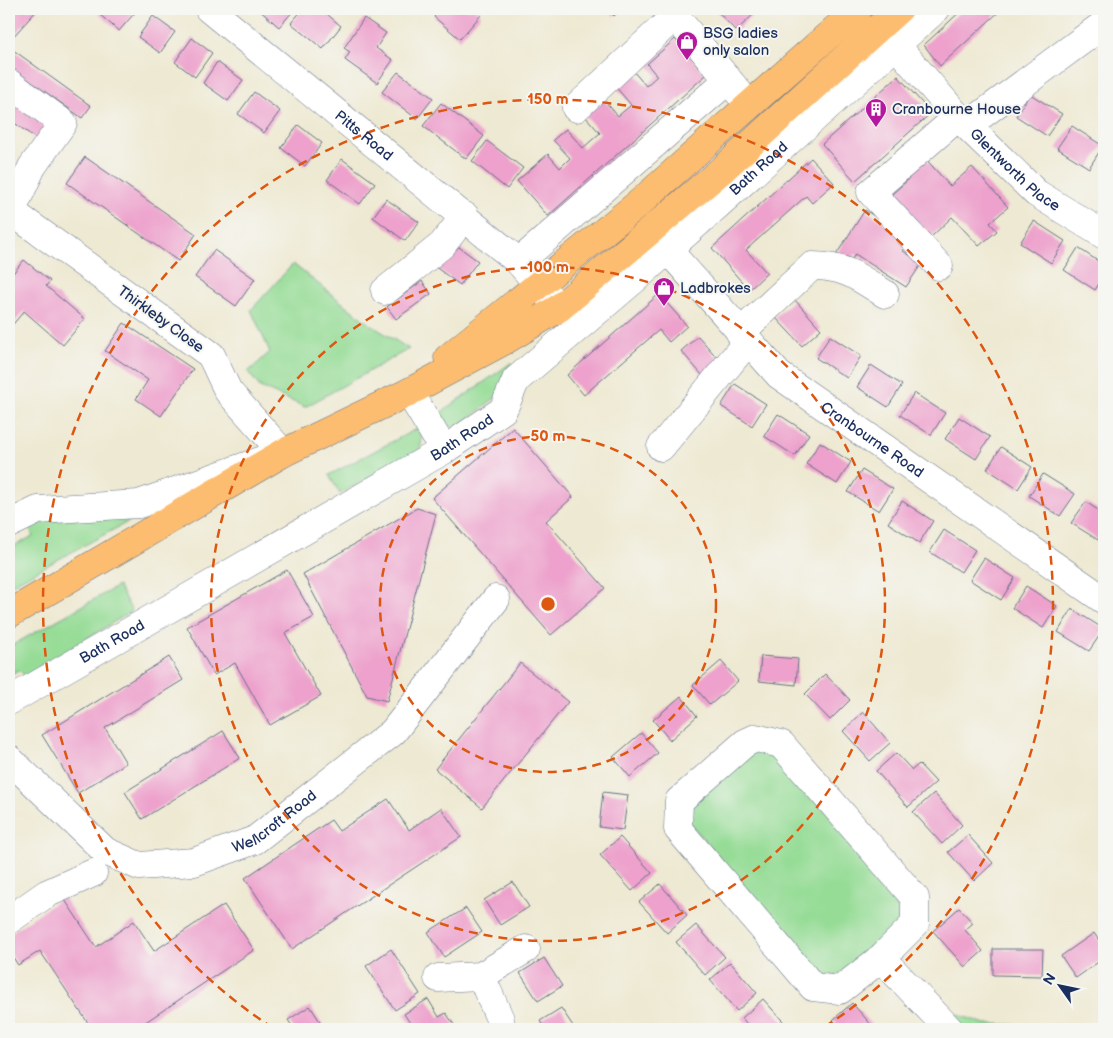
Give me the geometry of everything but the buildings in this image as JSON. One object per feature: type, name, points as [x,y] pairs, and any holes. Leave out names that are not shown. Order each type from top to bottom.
[{"type":"main road","name":"Bath Road","points":[[9,614],[283,453],[410,392],[504,341],[558,308],[724,168],[876,27],[899,9]]},
{"type":"main road","name":"Bath Road","points":[[410,392],[478,333],[638,204],[751,105],[876,27]]},
{"type":"street","name":"Pitts Road","points":[[210,9],[519,262],[540,284],[558,308]]},
{"type":"street","name":"Bath Road","points":[[9,701],[444,450],[503,410],[516,380],[643,272],[667,249],[876,27],[936,9]]},
{"type":"street","points":[[576,108],[672,12],[751,105]]},
{"type":"street","points":[[939,266],[871,192],[963,121],[1104,24]]},
{"type":"street","name":"Glentworth Place","points":[[876,27],[963,121],[1036,193],[1104,235]]},
{"type":"street","points":[[519,262],[728,80]]},
{"type":"street","name":"Thirkleby Close","points":[[9,83],[63,122],[32,167],[10,214],[210,355],[228,391],[283,453]]},
{"type":"street","points":[[385,291],[442,245],[465,216]]},
{"type":"street","name":"Cranbourne Road","points":[[667,249],[779,375],[1104,600]]},
{"type":"street","points":[[661,447],[776,297],[812,266],[832,266],[852,274],[885,294]]},
{"type":"street","points":[[410,392],[444,450]]},
{"type":"street","points":[[9,524],[38,510],[140,504],[283,453]]},
{"type":"street","name":"Wellcroft Road","points":[[9,758],[105,851],[139,866],[201,860],[255,840],[393,732],[496,599]]},
{"type":"street","points":[[756,738],[781,744],[915,898],[915,924],[881,958],[840,990],[813,987],[678,829],[679,801],[745,743],[756,738]]},
{"type":"street","points":[[9,920],[46,894],[93,873]]},
{"type":"street","points":[[438,978],[481,976],[526,949]]},
{"type":"street","points":[[881,958],[949,1029]]},
{"type":"street","points":[[481,976],[500,1019],[499,1029]]},
{"type":"green space","points":[[293,264],[368,323],[409,349],[305,407],[260,387],[248,372],[270,352],[251,310]]},
{"type":"green space","points":[[511,363],[517,366],[500,394],[460,426],[447,427],[436,416]]},
{"type":"green space","points":[[418,428],[422,439],[420,450],[340,494],[329,475]]},
{"type":"green space","points":[[163,503],[9,586],[9,549],[33,536],[25,519]]},
{"type":"green space","points":[[118,586],[132,611],[25,676],[19,670],[9,675],[9,647]]},
{"type":"green space","points":[[756,748],[773,751],[905,900],[900,924],[837,976],[820,974],[688,821],[688,808]]},
{"type":"green space","points":[[942,1009],[985,1024],[1090,1026],[1087,1029],[960,1029]]},
{"type":"place","name":"BSG ladies only salon","points":[[687,61]]},
{"type":"place","name":"Cranbourne House","points":[[876,128]]},
{"type":"place","name":"Ladbrokes","points":[[664,307]]}]
